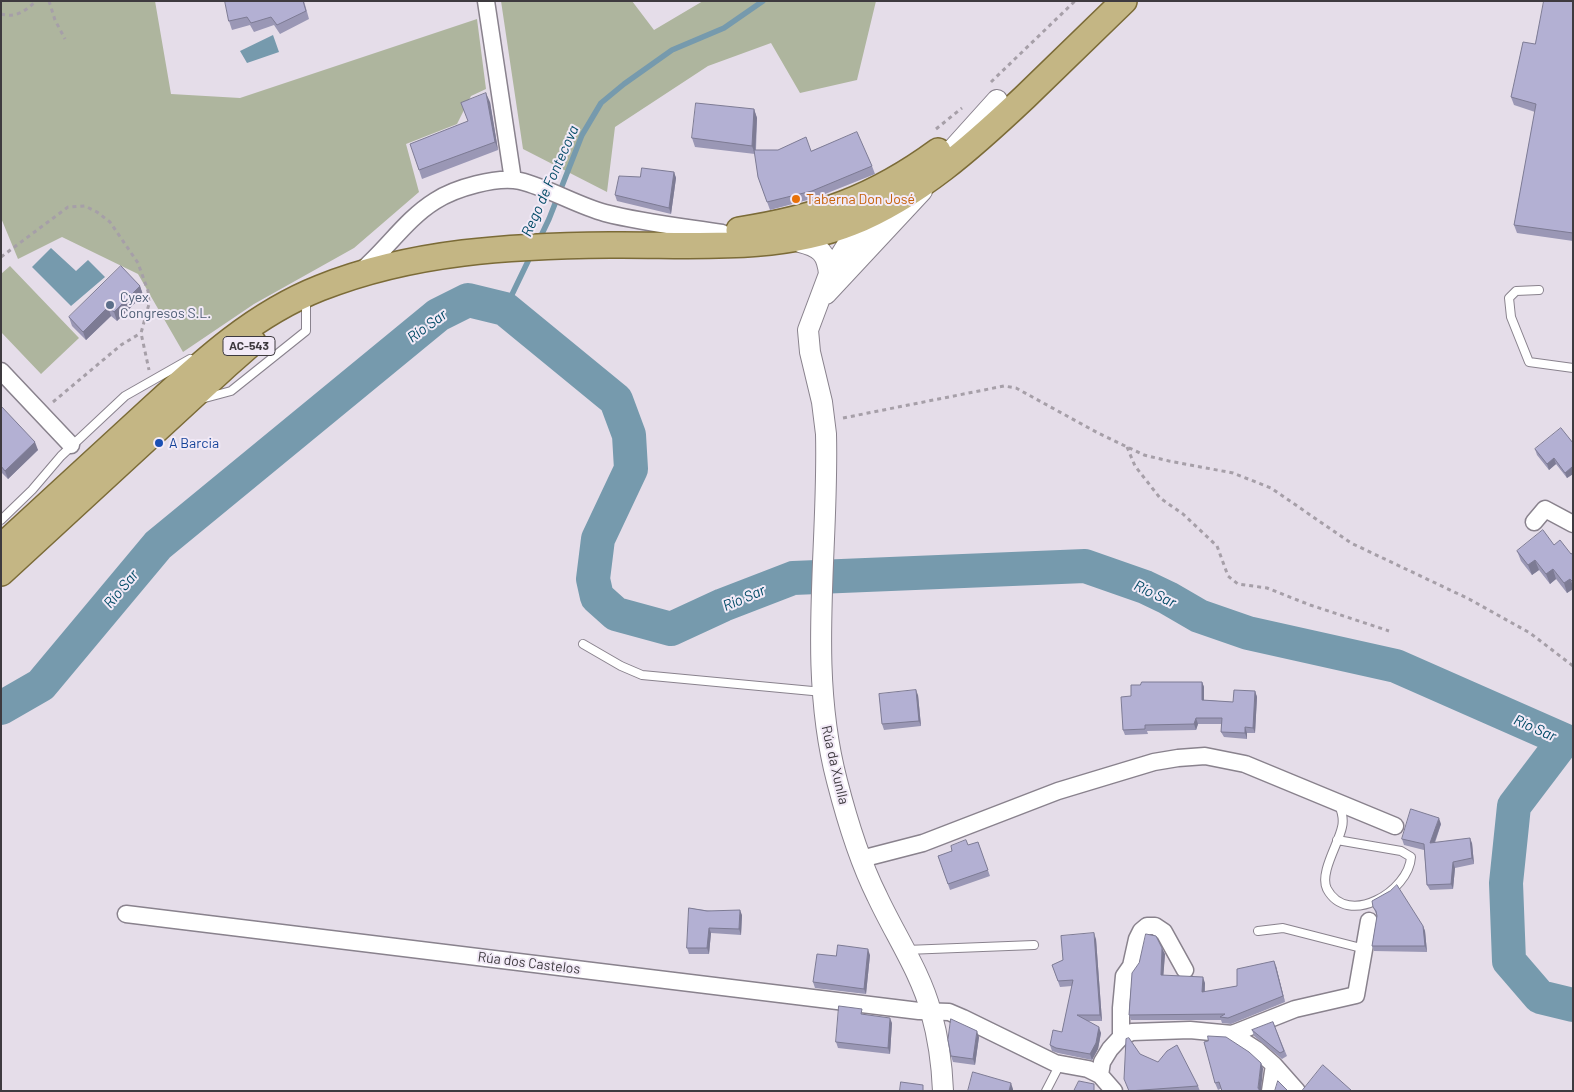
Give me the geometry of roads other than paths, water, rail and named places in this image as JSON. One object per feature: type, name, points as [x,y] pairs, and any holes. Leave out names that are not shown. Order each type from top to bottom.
[{"type":"main road","name":"AC-543","points":[[610,245],[732,231],[819,213],[855,200],[928,158],[958,135],[993,92],[1100,1]]},
{"type":"main road","name":"AC-543","points":[[1,547],[198,366],[230,340],[284,305],[314,291],[355,276],[405,262],[483,251],[610,245],[693,245],[769,242],[860,231],[903,196],[943,168],[990,129],[1124,1]]},
{"type":"main road","name":"AC-543","points":[[1,574],[147,433],[180,408],[228,364],[259,338],[306,305],[355,276]]},
{"type":"street","points":[[486,1],[513,180]]},
{"type":"street","points":[[769,242],[800,242],[860,231],[888,194],[939,161],[954,148],[993,92]]},
{"type":"street","name":"Rúa da Xunlla","points":[[820,301],[829,274],[860,231],[902,213],[943,168]]},
{"type":"street","points":[[355,276],[385,249],[413,217],[440,198],[474,186],[513,180],[536,186],[596,210],[636,220],[732,231],[768,230],[821,222],[860,231]]},
{"type":"street","name":"Rúa da Xunlla","points":[[860,231],[810,322],[809,339],[825,421],[826,448],[821,590],[822,692],[828,740],[848,820],[876,895],[904,950],[931,1012],[940,1056],[943,1091]]},
{"type":"street","points":[[800,242],[820,250],[828,262],[829,274]]},
{"type":"street","points":[[1,371],[72,445]]},
{"type":"street","points":[[1534,522],[1545,509],[1573,524]]},
{"type":"street","points":[[861,859],[923,843],[1058,791],[1154,762],[1205,756],[1245,764],[1395,826]]},
{"type":"street","name":"Rúa dos Castelos","points":[[126,914],[931,1012]]},
{"type":"street","points":[[1100,1076],[1102,1062],[1110,1049],[1121,1037],[1132,1032],[1190,1030],[1232,1034],[1295,1009],[1356,995],[1369,921]]},
{"type":"street","points":[[1121,1037],[1124,976],[1132,966],[1137,939],[1141,931],[1147,926],[1156,926],[1164,932],[1185,970]]},
{"type":"street","points":[[931,1012],[949,1012],[1060,1064],[1088,1070],[1100,1076],[1114,1091]]},
{"type":"street","points":[[1232,1034],[1257,1050],[1274,1065],[1297,1091]]},
{"type":"street","points":[[1270,1091],[1274,1065]]},
{"type":"lane","points":[[1538,290],[1516,291],[1509,298],[1511,317],[1529,362],[1573,368]]},
{"type":"lane","points":[[180,408],[212,395],[231,391],[306,331],[306,305]]},
{"type":"lane","points":[[1,520],[32,490],[51,466],[72,445],[129,394],[260,319]]},
{"type":"lane","points":[[166,383],[198,355]]},
{"type":"lane","points":[[112,482],[147,433],[228,364]]},
{"type":"lane","points":[[1,574],[54,536]]},
{"type":"lane","points":[[583,644],[621,666],[642,674],[822,692]]},
{"type":"lane","points":[[1337,840],[1401,851],[1411,857],[1411,866],[1399,884],[1370,904],[1356,906],[1342,902],[1331,893],[1325,883],[1328,865],[1342,826],[1343,814],[1338,803]]},
{"type":"lane","points":[[1258,931],[1283,928],[1365,949]]},
{"type":"lane","points":[[904,950],[1034,945]]},
{"type":"lane","points":[[1046,1091],[1060,1064]]},
{"type":"water","points":[[273,35],[279,52],[247,63],[240,51]]},
{"type":"water","points":[[51,248],[76,271],[88,260],[105,277],[71,306],[32,267]]},
{"type":"waterway","name":"Rego de Fontecova","points":[[539,240],[582,135],[601,103],[672,50],[724,28],[763,1]]},
{"type":"waterway","name":"Rego de Fontecova","points":[[505,309],[531,255]]},
{"type":"waterway","name":"Río Sar","points":[[1,708],[41,685],[158,545],[438,315],[468,300],[505,309],[616,400],[629,435],[631,469],[598,539],[593,579],[597,597],[616,614],[671,629],[723,605],[793,578],[1085,566],[1145,587],[1199,616],[1248,633],[1396,666],[1564,740],[1514,806],[1506,883],[1509,961],[1540,997],[1573,1005]]},
{"type":"place","name":"Taberna Don José","points":[[796,199]]},
{"type":"place","name":"Cyex Congresos S.L.","points":[[110,305]]},
{"type":"place","name":"A Barcia","points":[[159,443]]}]
